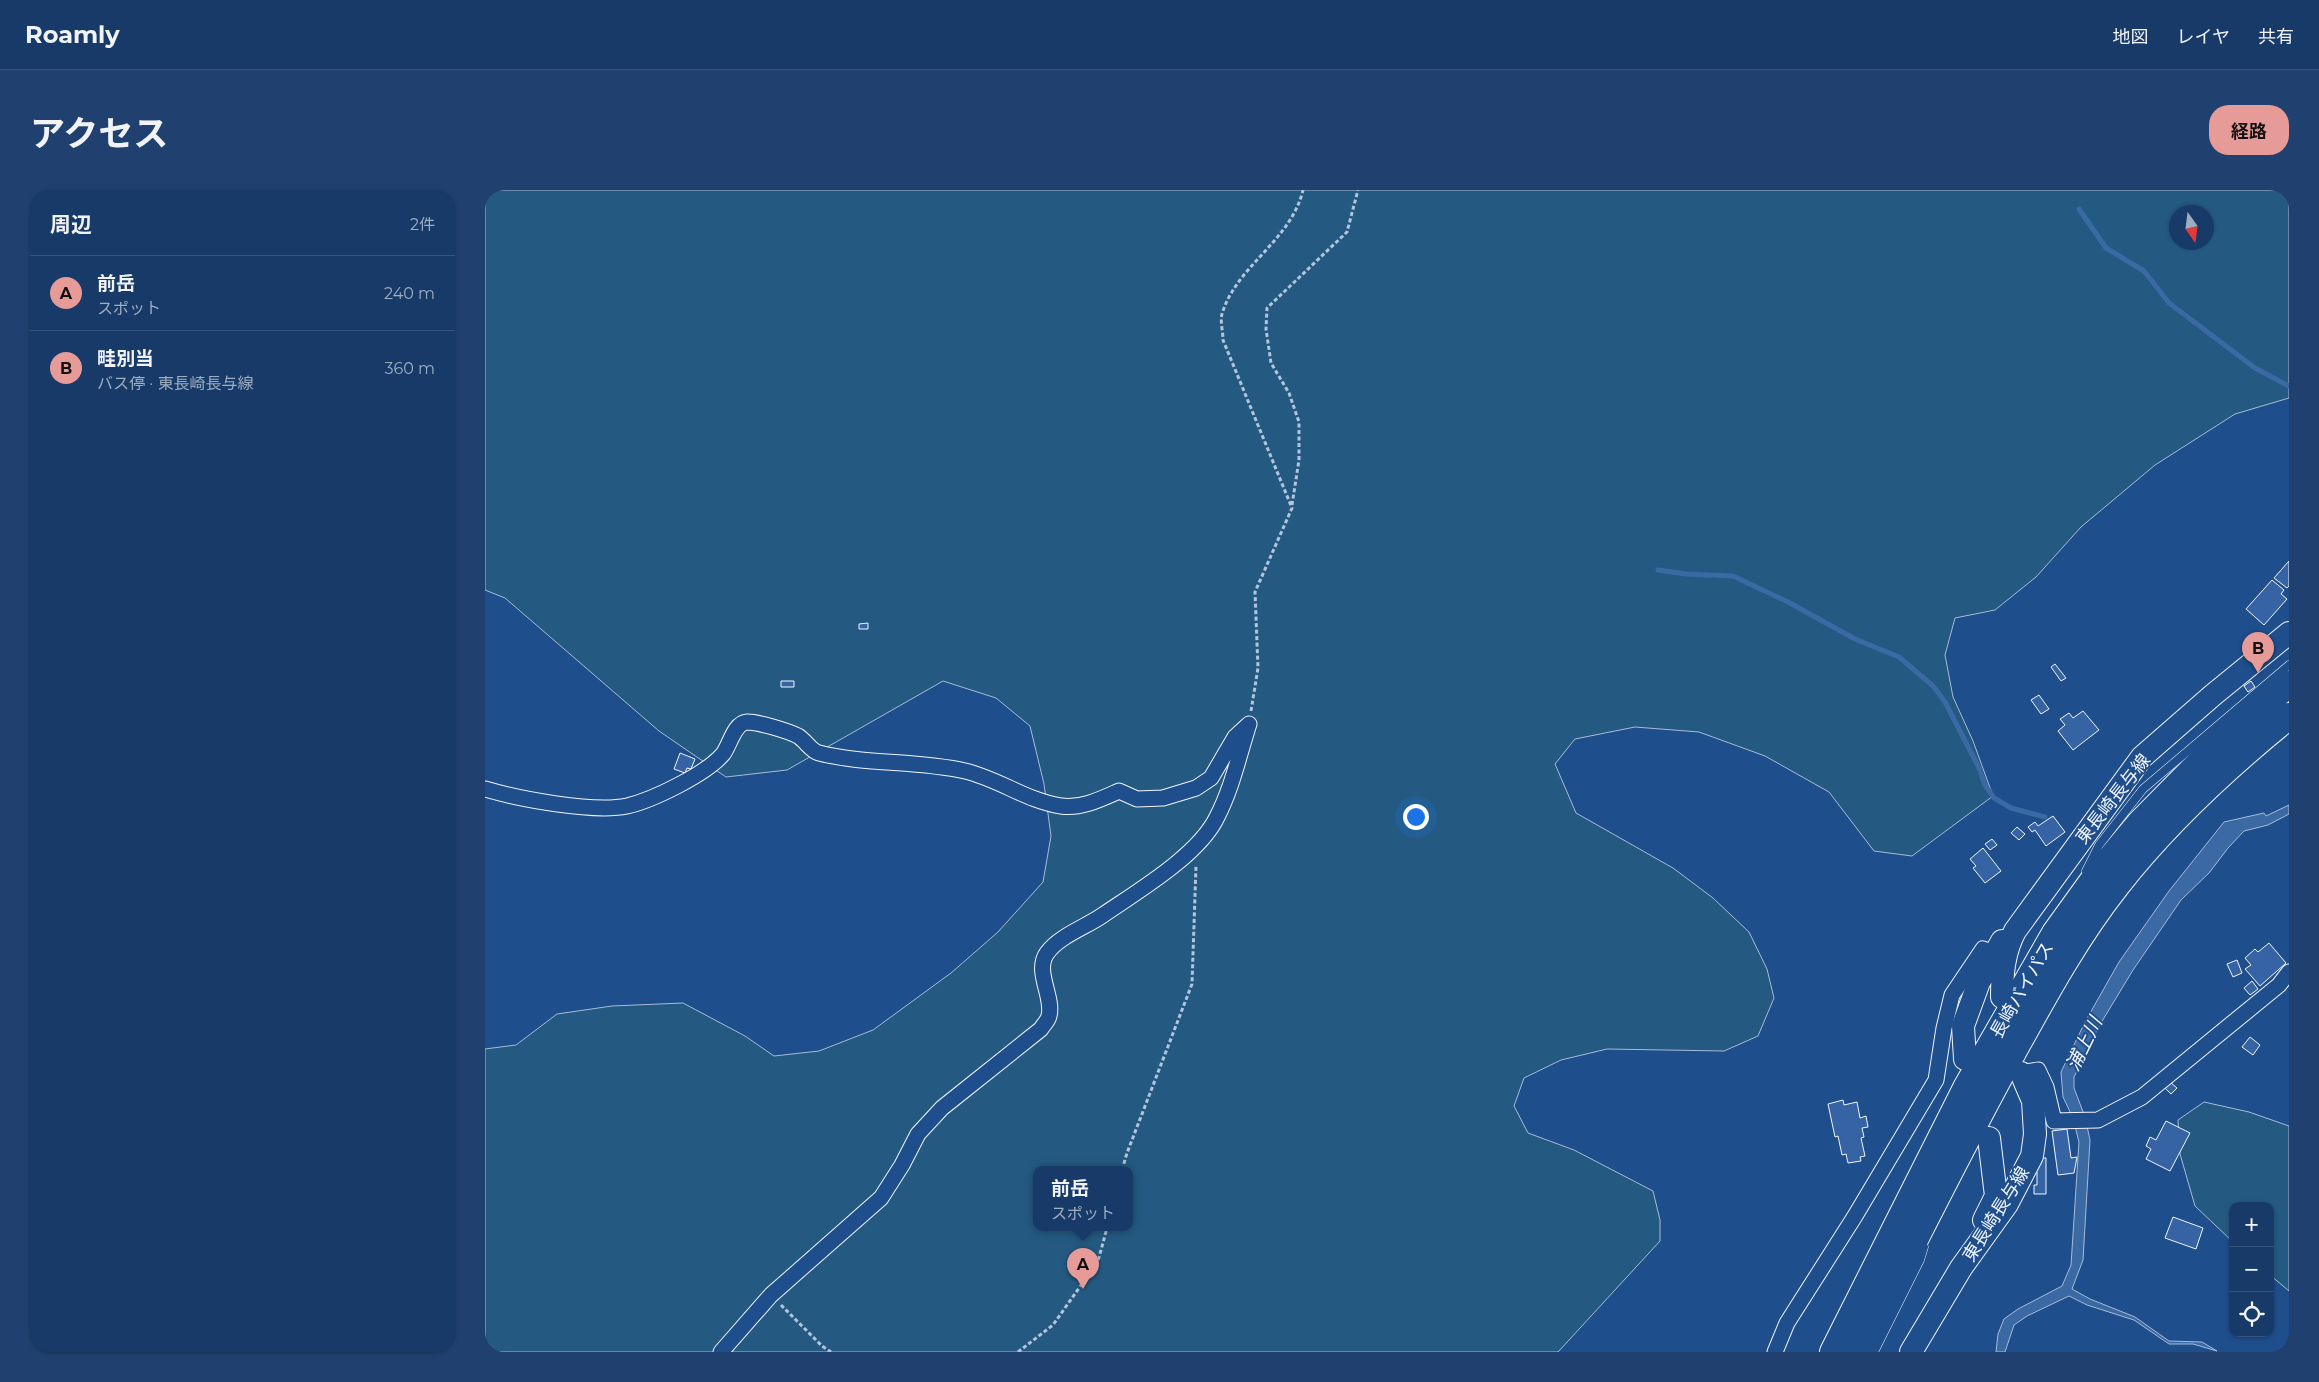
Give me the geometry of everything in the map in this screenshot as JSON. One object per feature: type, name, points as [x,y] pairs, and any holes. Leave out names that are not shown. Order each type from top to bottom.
[{"type":"highway","name":"長崎バイパス","points":[[1833,1352],[1966,1088],[2055,933],[2099,872],[2139,824],[2224,738],[2289,684]]},
{"type":"highway","name":"長崎バイパス","points":[[1857,1352],[1987,1099],[2075,944],[2116,886],[2155,838],[2239,756],[2289,716]]},
{"type":"main road","name":"東長崎長与線","points":[[1965,1059],[1963,1026],[1979,982],[1994,953],[2022,920],[2142,757],[2213,695],[2289,633]]},
{"type":"main road","name":"東長崎長与線","points":[[2002,997],[2002,973],[2008,946],[2022,920]]},
{"type":"main road","name":"東長崎長与線","points":[[1961,1268],[2007,1204],[2032,1156],[2035,1134],[2033,1101],[2021,1073]]},
{"type":"main road","name":"東長崎長与線","points":[[1911,1352],[1961,1268],[1996,1196],[1989,1138]]},
{"type":"street","points":[[485,789],[517,798],[595,807],[627,806],[675,787],[704,771],[723,753],[738,726],[746,722],[798,736],[816,752],[862,761],[934,765],[967,772],[999,782],[1040,800],[1063,806],[1090,804],[1119,791],[1137,799],[1163,798],[1196,788],[1211,778],[1235,737],[1249,724]]},
{"type":"street","points":[[721,1352],[771,1295],[881,1198],[902,1165],[918,1134],[942,1108],[1041,1029],[1049,1018],[1050,1003],[1043,969],[1047,953],[1062,940],[1088,926],[1138,891],[1196,846],[1217,819],[1249,724]]},
{"type":"street","points":[[1775,1352],[1787,1323],[1855,1216],[1935,1080],[1952,995],[1983,950],[1994,953]]},
{"type":"street","points":[[2021,1073],[2038,1070],[2046,1087],[2054,1121],[2098,1120],[2142,1097],[2279,985],[2289,972]]},
{"type":"lane","points":[[2055,933],[2099,845],[2143,789],[2289,665]]},
{"type":"lane","points":[[1929,1233],[1947,1179]]},
{"type":"lane","points":[[1874,1352],[1920,1260],[1926,1242]]},
{"type":"path","points":[[1292,508],[1223,340],[1221,316],[1230,295],[1292,220],[1303,190]]},
{"type":"path","points":[[1249,724],[1258,668],[1255,592],[1292,508],[1299,460],[1299,422],[1289,393],[1271,363],[1266,329],[1267,308],[1347,232],[1359,190]]},
{"type":"path","points":[[1124,1166],[1192,984],[1196,846]]},
{"type":"path","points":[[1018,1352],[1053,1325],[1098,1261],[1106,1231]]},
{"type":"path","points":[[771,1295],[822,1346],[831,1352]]},
{"type":"shaded area","points":[[485,190],[2289,190],[2289,398],[2235,414],[2155,465],[2081,527],[2036,577],[1995,610],[1955,618],[1945,655],[1953,697],[1973,741],[1993,796],[1912,856],[1874,851],[1829,792],[1765,756],[1699,732],[1635,727],[1575,739],[1555,764],[1576,813],[1673,868],[1713,898],[1749,932],[1767,969],[1774,998],[1758,1036],[1724,1051],[1607,1049],[1561,1060],[1524,1078],[1514,1106],[1528,1133],[1574,1150],[1653,1191],[1660,1220],[1660,1241],[1558,1352],[485,1352],[485,1049],[516,1045],[557,1014],[612,1006],[683,1003],[745,1036],[774,1056],[819,1051],[873,1030],[951,973],[998,932],[1043,882],[1051,836],[1044,784],[1030,726],[996,698],[943,681],[787,770],[726,777],[659,731],[505,598],[485,590]]},
{"type":"shaded area","points":[[2204,1102],[2249,1112],[2289,1126],[2289,1291],[2274,1278],[2274,1202],[2229,1202],[2229,1238],[2195,1206],[2180,1154],[2178,1120]]},
{"type":"water","name":"浦上川","points":[[2289,805],[2289,814],[2268,825],[2244,831],[2209,873],[2181,900],[2133,970],[2098,1028],[2074,1077],[2074,1088],[2085,1117],[2090,1140],[2083,1260],[2072,1289],[2090,1299],[2135,1317],[2169,1341],[2202,1342],[2217,1351],[2193,1344],[2169,1344],[2134,1320],[2087,1305],[2069,1296],[2027,1316],[2014,1325],[2005,1352],[1996,1352],[1998,1334],[2004,1319],[2018,1309],[2062,1286],[2071,1265],[2079,1142],[2073,1118],[2063,1097],[2061,1072],[2085,1022],[2119,962],[2169,891],[2224,822],[2264,813],[2266,816]]},
{"type":"building","points":[[2289,561],[2289,586],[2287,588],[2274,578]]},
{"type":"building","points":[[2272,580],[2284,590],[2281,594],[2287,599],[2264,625],[2246,609]]},
{"type":"building","points":[[868,623],[868,629],[859,629],[859,624]]},
{"type":"building","points":[[2055,664],[2066,678],[2061,681],[2051,667]]},
{"type":"building","points":[[781,681],[794,681],[794,687],[781,687]]},
{"type":"building","points":[[2251,681],[2255,687],[2248,692],[2244,686]]},
{"type":"building","points":[[2039,695],[2049,709],[2041,714],[2031,700]]},
{"type":"building","points":[[2083,711],[2099,730],[2073,750],[2058,731],[2065,725],[2060,719],[2069,713],[2073,718]]},
{"type":"building","points":[[680,753],[695,759],[691,769],[687,768],[685,773],[674,769]]},
{"type":"building","points":[[2053,816],[2065,832],[2046,846],[2035,830],[2032,832],[2028,827],[2035,822],[2038,826]]},
{"type":"building","points":[[2017,827],[2025,834],[2019,840],[2011,833]]},
{"type":"building","points":[[1992,839],[1997,845],[1990,850],[1985,844]]},
{"type":"building","points":[[1983,848],[2001,871],[1985,883],[1973,868],[1976,866],[1970,859]]},
{"type":"building","points":[[2269,943],[2286,963],[2260,986],[2245,969],[2251,965],[2245,958],[2255,949],[2258,952]]},
{"type":"building","points":[[2237,960],[2242,973],[2233,977],[2227,964]]},
{"type":"building","points":[[2252,981],[2258,989],[2250,995],[2244,988]]},
{"type":"building","points":[[2250,1037],[2260,1045],[2253,1055],[2242,1047]]},
{"type":"building","points":[[2170,1082],[2177,1088],[2171,1094],[2165,1088]]},
{"type":"building","points":[[1843,1100],[1844,1105],[1857,1102],[1860,1118],[1866,1116],[1868,1127],[1862,1128],[1864,1137],[1861,1138],[1865,1156],[1860,1157],[1861,1161],[1848,1163],[1846,1154],[1842,1155],[1838,1136],[1835,1137],[1828,1104]]},
{"type":"building","points":[[2166,1121],[2190,1133],[2170,1171],[2146,1159],[2151,1149],[2146,1146],[2150,1137],[2156,1140]]},
{"type":"building","points":[[2067,1129],[2071,1158],[2077,1157],[2074,1173],[2058,1175],[2052,1131]]},
{"type":"building","points":[[2040,1158],[2046,1158],[2046,1194],[2034,1194],[2034,1185],[2037,1185],[2037,1172],[2035,1172]]},
{"type":"building","points":[[2173,1217],[2203,1228],[2196,1249],[2165,1238]]},
{"type":"waterway","points":[[2079,209],[2106,248],[2144,271],[2169,303],[2255,368],[2289,386]]},
{"type":"waterway","points":[[1658,570],[1686,574],[1733,576],[1788,602],[1855,639],[1899,657],[1933,686],[1945,702],[1979,768],[1985,785],[1994,798],[2011,808],[2045,817]]},
{"type":"place","name":"畦別当","points":[[2258,673]]},
{"type":"place","name":"前岳","points":[[1083,1289]]}]
